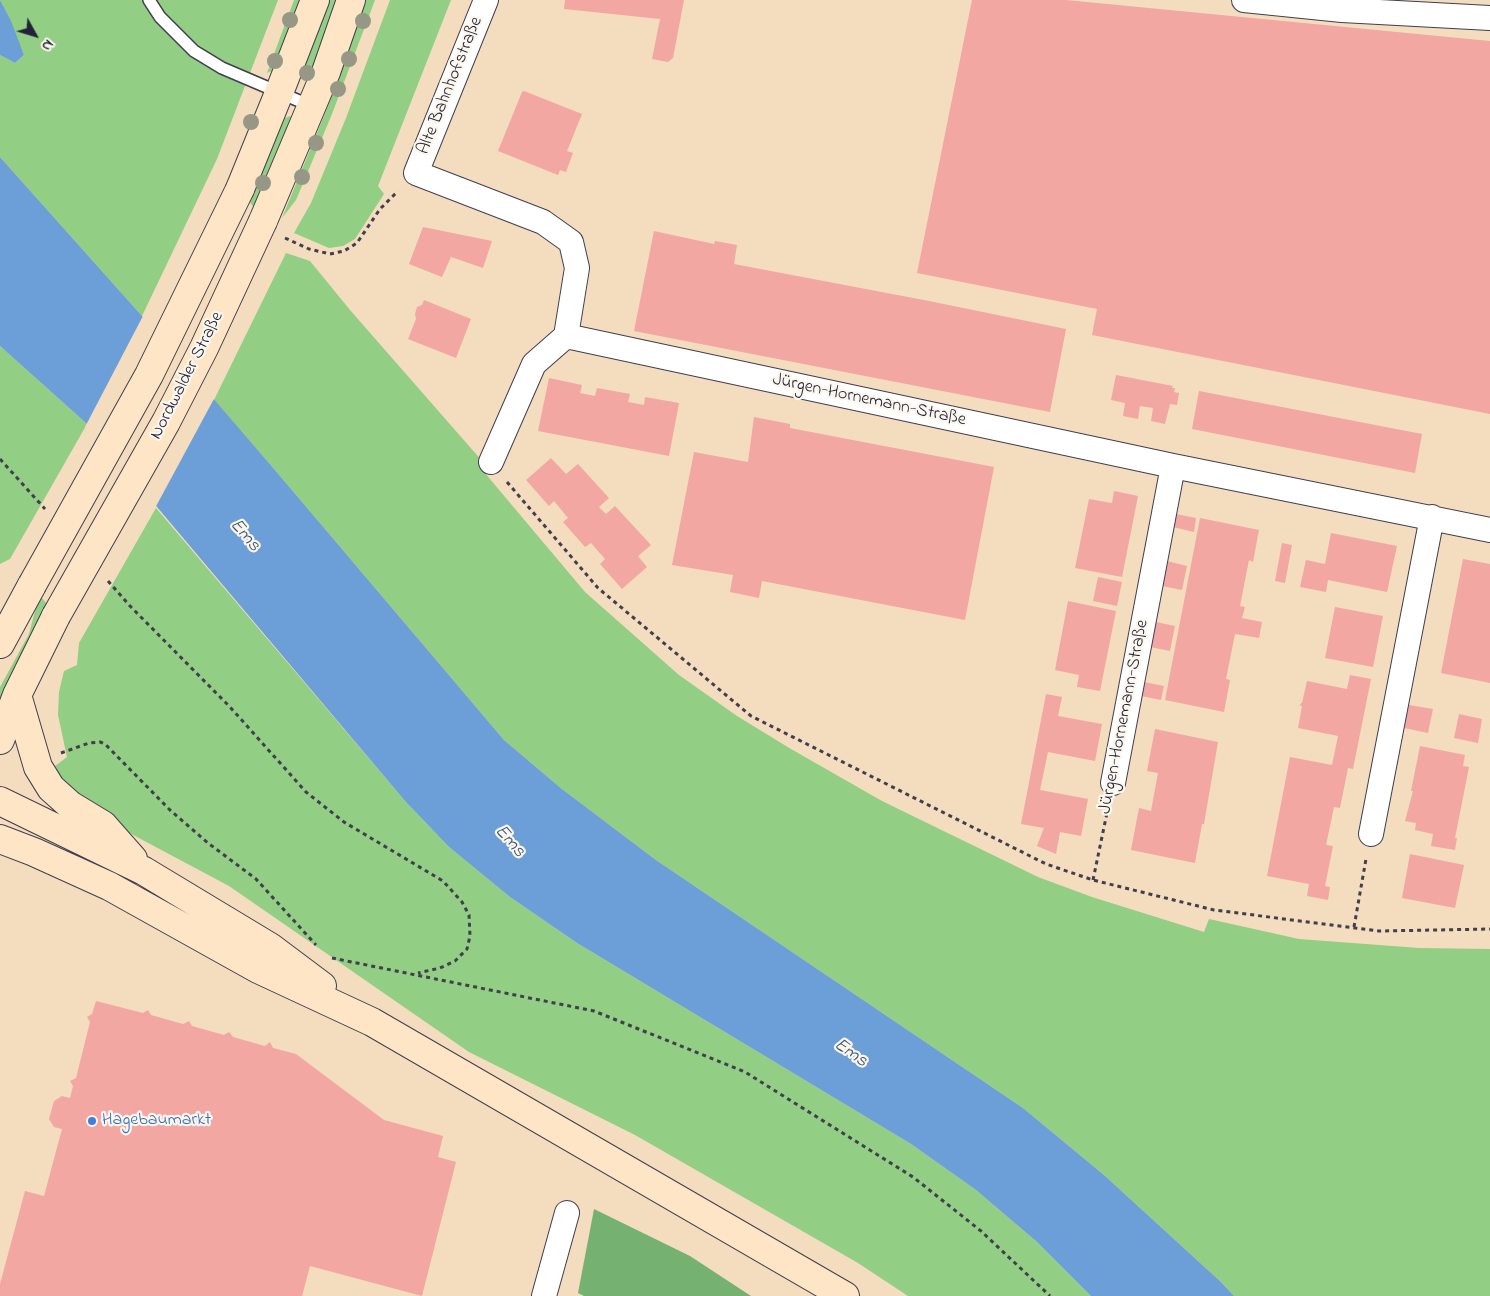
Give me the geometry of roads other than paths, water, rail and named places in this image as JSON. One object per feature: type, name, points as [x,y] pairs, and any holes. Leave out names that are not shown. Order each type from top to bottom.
[{"type":"main road","name":"Nordwalder Straße","points":[[0,644],[149,375],[240,189],[280,93],[315,0]]},
{"type":"main road","name":"Nordwalder Straße","points":[[0,740],[17,695],[56,616],[166,422],[204,348],[273,229],[311,106],[326,72],[352,0]]},
{"type":"main road","points":[[17,695],[38,767],[51,788],[70,805],[102,825],[144,871]]},
{"type":"main road","points":[[0,801],[144,871],[270,948],[372,1022]]},
{"type":"main road","points":[[0,839],[34,852],[109,886],[258,969],[372,1022],[845,1296]]},
{"type":"street","name":"Alte Bahnhofstraße","points":[[486,0],[416,173],[543,222],[571,242],[577,268],[566,336]]},
{"type":"street","points":[[1244,0],[1342,10],[1490,18]]},
{"type":"street","points":[[490,462],[534,364],[566,336]]},
{"type":"street","name":"Jürgen-Hornemann-Straße","points":[[566,336],[1173,466],[1490,530]]},
{"type":"street","name":"Jürgen-Hornemann-Straße","points":[[1113,783],[1173,466]]},
{"type":"street","points":[[1371,834],[1432,517]]},
{"type":"street","points":[[544,1296],[567,1213]]},
{"type":"lane","points":[[149,0],[160,17],[194,51],[222,68],[311,106]]},
{"type":"water","points":[[0,0],[11,21],[24,55],[15,63],[0,55]]},
{"type":"water","name":"Ems","points":[[0,157],[142,316],[504,740],[562,789],[656,860],[1023,1108],[1104,1175],[1234,1296],[1091,1296],[1037,1242],[976,1190],[911,1144],[577,943],[510,897],[449,847],[405,801],[87,424],[0,346]]},
{"type":"place","name":"Hagebaumarkt","points":[[92,1121]]}]
